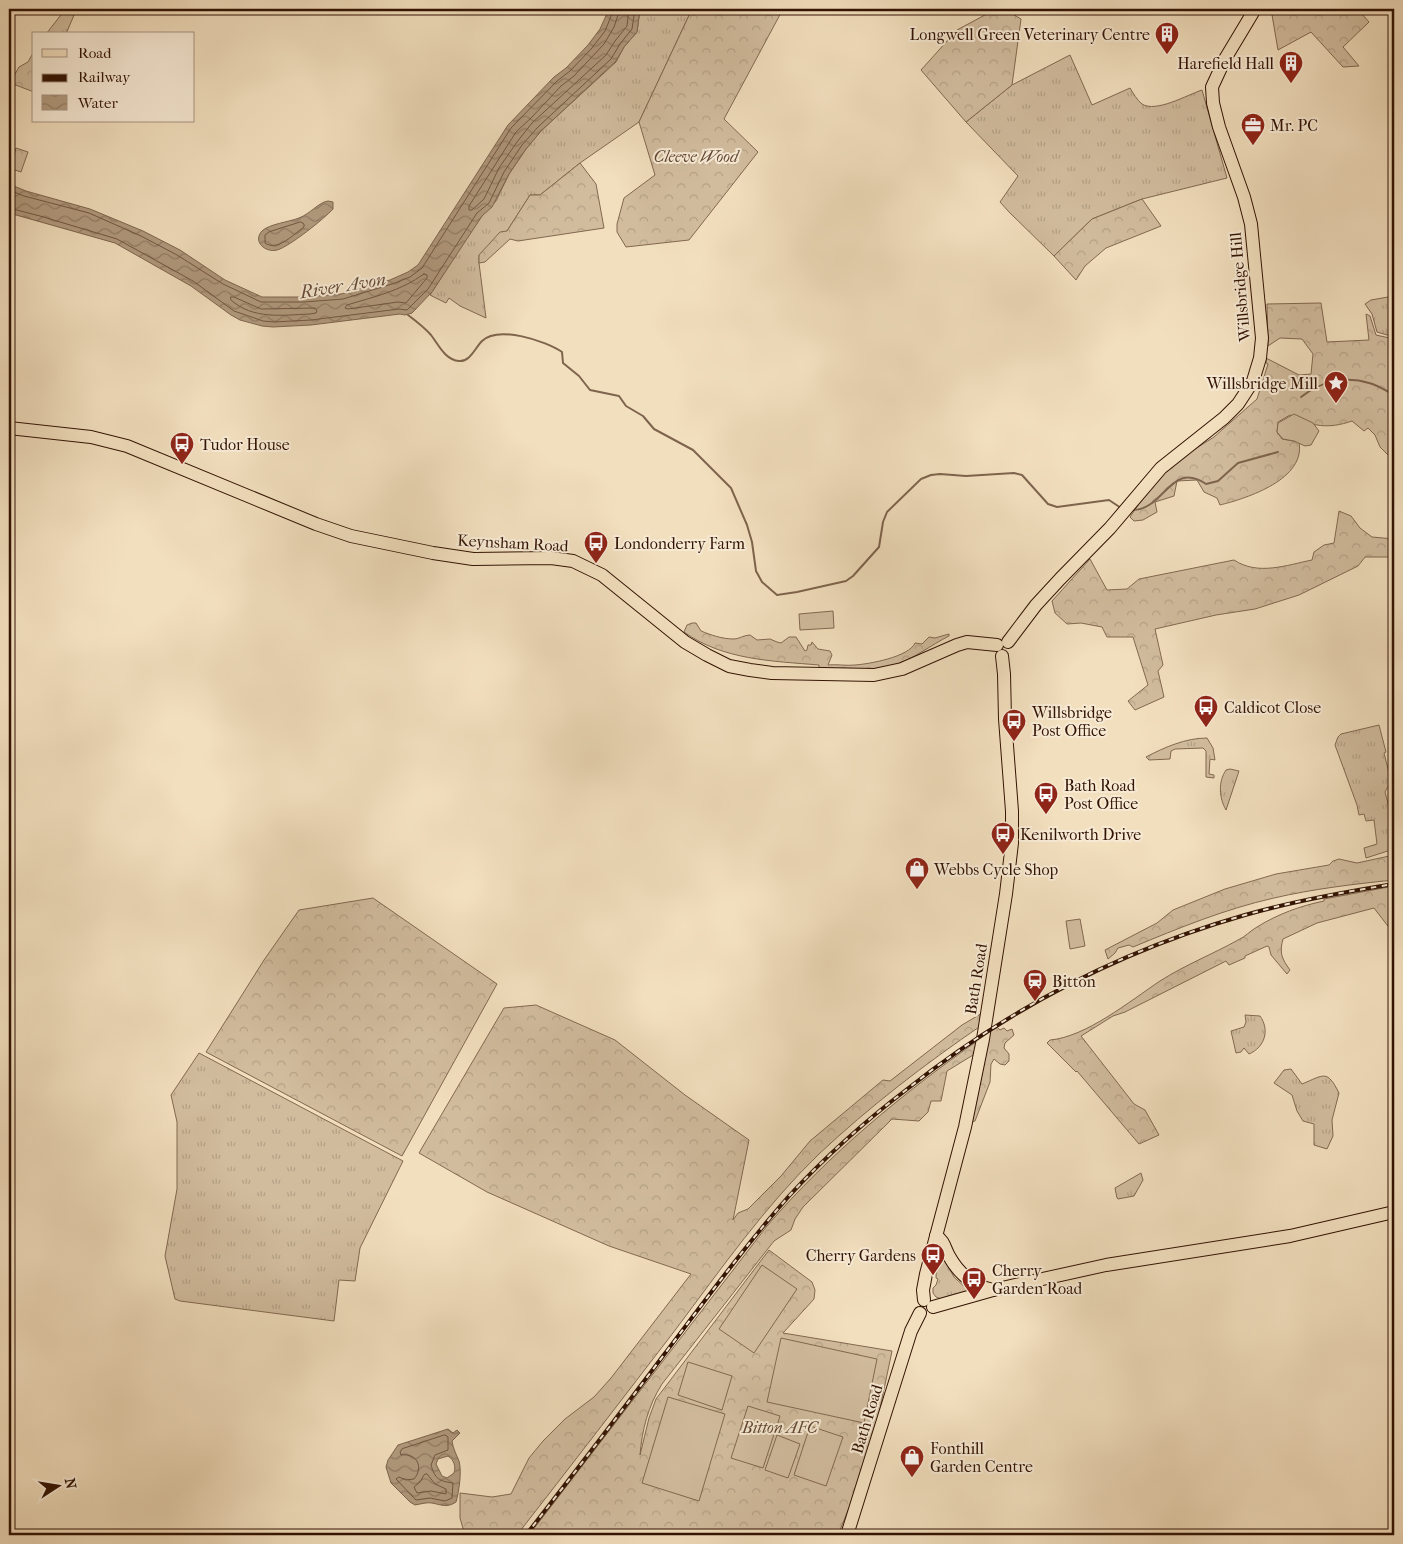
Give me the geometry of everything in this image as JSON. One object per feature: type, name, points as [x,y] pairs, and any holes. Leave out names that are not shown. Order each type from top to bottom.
[{"type":"main road","name":"Willsbridge Hill","points":[[1002,648],[1036,605],[1110,528],[1160,468],[1224,418],[1238,404],[1253,381],[1260,358],[1260,319],[1251,224],[1244,197],[1218,127],[1212,86],[1228,53],[1255,9]]},
{"type":"main road","name":"Keynsham Road","points":[[9,428],[91,437],[127,446],[316,524],[351,536],[385,544],[473,559],[551,558],[573,561],[602,575],[685,642],[730,666],[772,673],[874,675],[902,669],[957,644],[967,642],[1002,648]]},
{"type":"main road","name":"Bath Road","points":[[848,1535],[911,1331],[920,1313],[923,1315],[929,1314],[923,1290],[965,1127],[984,1039],[1012,843],[1012,810],[1002,648]]},
{"type":"main road","points":[[928,1304],[1106,1264],[1290,1236],[1394,1212]]},
{"type":"main road","points":[[936,1236],[942,1241],[955,1265],[968,1279],[975,1285],[993,1290]]},
{"type":"green space","points":[[640,9],[692,9],[639,122],[580,163],[540,195],[530,195],[507,231],[479,255],[486,318],[460,306],[449,298],[446,303],[430,295],[482,216],[496,201],[509,174],[526,149],[541,131],[616,62],[624,47],[637,32]]},
{"type":"green space","name":"Cleeve Wood","points":[[692,9],[783,9],[724,119],[758,152],[689,240],[626,247],[617,232],[617,224],[624,198],[655,175],[639,122]]},
{"type":"green space","points":[[996,9],[1009,9],[1011,13],[1021,19],[1012,85],[966,122],[921,70],[957,30]]},
{"type":"green space","points":[[1271,9],[1366,9],[1362,14],[1369,22],[1343,47],[1359,66],[1343,67],[1311,32],[1278,50]]},
{"type":"green space","points":[[64,11],[74,15],[67,32],[48,32]]},
{"type":"green space","points":[[32,55],[32,91],[13,84],[11,81],[19,67],[28,62]]},
{"type":"green space","points":[[1070,55],[1092,105],[1130,88],[1142,104],[1148,106],[1163,105],[1202,90],[1227,178],[1142,199],[1092,219],[1054,256],[1000,202],[1018,176],[966,122],[1012,85]]},
{"type":"green space","points":[[16,148],[28,152],[21,172],[9,168]]},
{"type":"green space","points":[[580,163],[596,184],[604,228],[518,241],[510,239],[485,262],[479,263],[479,255],[500,232],[507,231],[530,195],[540,195]]},
{"type":"green space","points":[[1142,199],[1161,226],[1106,248],[1085,266],[1076,280],[1054,256],[1092,219]]},
{"type":"green space","points":[[1388,297],[1394,298],[1394,337],[1377,332],[1372,314],[1365,304],[1371,300]]},
{"type":"green space","points":[[1321,303],[1327,342],[1369,340],[1366,314],[1370,316],[1376,335],[1394,339],[1394,461],[1380,447],[1375,435],[1368,428],[1364,431],[1352,421],[1344,424],[1321,426],[1290,415],[1278,422],[1277,432],[1282,439],[1299,442],[1299,455],[1294,466],[1273,485],[1259,492],[1220,505],[1217,498],[1204,492],[1197,480],[1177,481],[1174,496],[1155,502],[1157,512],[1143,520],[1134,521],[1130,517],[1147,492],[1171,464],[1214,437],[1257,399],[1268,364],[1266,363],[1266,358],[1299,375],[1311,374],[1313,354],[1302,339],[1280,338],[1268,346],[1267,304]]},
{"type":"green space","points":[[1294,414],[1313,423],[1319,431],[1311,445],[1305,446],[1283,439],[1277,432],[1278,423]]},
{"type":"green space","points":[[1339,511],[1351,516],[1360,528],[1372,537],[1394,539],[1394,559],[1388,557],[1365,557],[1358,566],[1299,595],[1255,609],[1216,615],[1155,629],[1163,665],[1158,671],[1164,697],[1135,710],[1128,701],[1148,685],[1133,637],[1107,637],[1102,627],[1081,623],[1067,624],[1055,613],[1052,601],[1090,559],[1107,590],[1127,589],[1139,579],[1234,560],[1243,565],[1273,568],[1312,560],[1314,552],[1324,545],[1334,543]]},
{"type":"green space","points":[[833,611],[834,628],[800,630],[799,614]]},
{"type":"green space","points":[[696,623],[701,631],[725,638],[736,639],[750,635],[757,640],[770,639],[781,643],[789,637],[796,637],[805,651],[812,642],[818,649],[830,651],[832,655],[828,665],[855,665],[879,661],[905,652],[915,643],[922,644],[929,637],[935,638],[949,634],[949,636],[910,658],[888,667],[858,670],[819,670],[819,665],[748,658],[731,654],[699,641],[684,632],[687,625]]},
{"type":"green space","points":[[1379,725],[1391,781],[1385,792],[1392,819],[1389,824],[1394,849],[1366,858],[1364,848],[1377,844],[1374,820],[1366,821],[1364,814],[1359,815],[1335,745],[1341,734]]},
{"type":"green space","points":[[1207,738],[1213,748],[1215,760],[1210,759],[1209,774],[1214,775],[1214,778],[1206,777],[1206,751],[1203,748],[1175,749],[1171,751],[1170,759],[1149,760],[1146,757],[1176,744]]},
{"type":"green space","points":[[1226,770],[1239,771],[1226,810],[1221,795],[1221,785],[1223,775]]},
{"type":"green space","points":[[1394,855],[1394,880],[1319,889],[1256,902],[1202,920],[1133,947],[1129,945],[1118,948],[1108,959],[1105,950],[1157,923],[1173,910],[1225,889],[1276,874],[1329,865],[1339,859],[1357,863]]},
{"type":"green space","points":[[1394,886],[1394,934],[1374,908],[1317,923],[1283,939],[1282,956],[1290,970],[1287,974],[1271,955],[1267,946],[1229,965],[1226,961],[1125,1012],[1113,1016],[1081,1036],[1134,1104],[1145,1110],[1159,1135],[1139,1144],[1077,1071],[1047,1043],[1050,1040],[1064,1037],[1093,1025],[1122,1008],[1170,975],[1241,939],[1265,922],[1281,914],[1324,901],[1324,899]]},
{"type":"green space","points":[[373,898],[497,984],[402,1156],[206,1052],[264,960],[299,910]]},
{"type":"green space","points":[[1080,919],[1085,946],[1070,949],[1066,921]]},
{"type":"green space","points":[[536,1005],[615,1040],[685,1095],[749,1140],[733,1220],[738,1213],[748,1209],[781,1176],[810,1141],[883,1080],[890,1081],[962,1025],[984,1012],[982,1025],[878,1103],[819,1154],[780,1195],[744,1238],[517,1535],[465,1535],[460,1518],[460,1493],[492,1497],[511,1494],[529,1458],[565,1419],[594,1397],[611,1378],[691,1274],[609,1246],[487,1192],[419,1153],[504,1008]]},
{"type":"green space","points":[[1245,1015],[1260,1016],[1265,1027],[1262,1043],[1249,1054],[1244,1048],[1241,1052],[1236,1053],[1231,1031],[1244,1027],[1246,1022]]},
{"type":"green space","points":[[997,1027],[1000,1030],[1004,1028],[1007,1031],[1012,1029],[1014,1035],[1005,1043],[1004,1048],[1009,1054],[1009,1061],[1005,1065],[1000,1064],[994,1059],[991,1064],[990,1082],[975,1121],[972,1122],[989,1032]]},
{"type":"green space","name":"Bitton AFC","points":[[980,1039],[978,1052],[947,1071],[941,1101],[931,1101],[928,1112],[919,1121],[892,1119],[803,1207],[795,1219],[791,1230],[774,1241],[662,1384],[646,1418],[640,1455],[649,1418],[656,1399],[769,1250],[812,1282],[815,1290],[814,1299],[783,1333],[892,1351],[873,1442],[862,1476],[838,1535],[529,1535],[767,1226],[841,1149],[895,1103]]},
{"type":"green space","points":[[199,1053],[403,1161],[360,1248],[355,1281],[339,1280],[334,1321],[175,1299],[165,1256],[177,1189],[177,1122],[171,1095]]},
{"type":"green space","points":[[1291,1069],[1302,1084],[1320,1077],[1328,1077],[1339,1093],[1332,1120],[1333,1136],[1327,1149],[1314,1145],[1314,1124],[1303,1121],[1297,1111],[1292,1095],[1274,1083],[1284,1070]]},
{"type":"green space","points":[[1141,1173],[1143,1180],[1134,1196],[1118,1199],[1115,1188]]},
{"type":"green space","points":[[937,1251],[939,1251],[954,1277],[969,1291],[941,1299],[936,1297],[933,1293],[933,1288],[938,1279],[936,1278]]},
{"type":"green space","points":[[762,1265],[797,1289],[754,1353],[719,1329]]},
{"type":"green space","points":[[781,1338],[877,1359],[864,1423],[767,1402]]},
{"type":"green space","points":[[688,1362],[732,1376],[722,1410],[678,1395]]},
{"type":"green space","points":[[668,1397],[725,1414],[699,1501],[642,1483]]},
{"type":"green space","points":[[748,1406],[780,1416],[763,1468],[731,1458]]},
{"type":"green space","points":[[810,1426],[843,1437],[826,1486],[794,1475]]},
{"type":"green space","points":[[777,1435],[800,1444],[788,1478],[765,1470]]},
{"type":"water","points":[[609,9],[640,9],[637,32],[624,47],[616,61],[541,131],[526,149],[509,174],[492,207],[482,216],[432,292],[412,313],[311,325],[262,326],[240,320],[231,315],[191,286],[115,243],[9,213],[9,184],[26,191],[90,209],[143,231],[180,250],[225,280],[262,297],[304,297],[341,294],[390,280],[418,265],[508,125],[588,45],[600,29]]},
{"type":"water","points":[[328,201],[333,202],[333,209],[290,244],[277,250],[269,250],[259,243],[259,235],[265,229],[299,218]]},
{"type":"water","points":[[448,1429],[453,1433],[457,1430],[460,1433],[452,1441],[460,1470],[456,1502],[450,1505],[426,1503],[415,1505],[410,1502],[391,1483],[386,1467],[388,1460],[398,1445]],"holes":[[[448,1456],[452,1459],[455,1470],[447,1478],[442,1476],[436,1464],[438,1459]]]},
{"type":"waterway","points":[[408,315],[431,335],[442,351],[454,360],[463,361],[472,354],[482,341],[489,336],[499,334],[522,336],[545,343],[562,352],[563,363],[579,376],[590,390],[619,396],[626,406],[643,416],[654,429],[693,450],[731,488],[747,525],[752,542],[756,571],[762,582],[777,595],[846,581],[853,576],[879,547],[883,522],[887,512],[921,479],[931,475],[966,476],[1014,473],[1022,475],[1048,504],[1057,507],[1109,500],[1121,508]]},
{"type":"waterway","points":[[1301,397],[1316,387],[1342,380],[1372,384],[1394,395]]},
{"type":"waterway","points":[[1133,510],[1144,508],[1153,503],[1168,488],[1184,478],[1194,478],[1206,484],[1218,481],[1238,463],[1278,452]]},
{"type":"railway","points":[[526,1535],[756,1235],[817,1167],[890,1102],[984,1034],[1066,986],[1109,965],[1153,946],[1245,915],[1319,897],[1394,884]]},
{"type":"place","name":"Longwell Green Veterinary Centre","points":[[1167,55]]},
{"type":"place","name":"Harefield Hall","points":[[1291,84]]},
{"type":"place","name":"Mr. PC","points":[[1253,146]]},
{"type":"place","name":"Willsbridge Mill","points":[[1336,404]]},
{"type":"place","name":"Tudor House","points":[[182,465]]},
{"type":"place","name":"Londonderry Farm","points":[[596,564]]},
{"type":"place","name":"Caldicot Close","points":[[1206,728]]},
{"type":"place","name":"Willsbridge Post Office","points":[[1014,742]]},
{"type":"place","name":"Bath Road Post Office","points":[[1046,815]]},
{"type":"place","name":"Kenilworth Drive","points":[[1003,855]]},
{"type":"place","name":"Webbs Cycle Shop","points":[[917,890]]},
{"type":"place","name":"Bitton","points":[[1035,1002]]},
{"type":"place","name":"Cherry Gardens","points":[[933,1276]]},
{"type":"place","name":"Cherry Garden Road","points":[[974,1300]]},
{"type":"place","name":"Fonthill Garden Centre","points":[[912,1478]]},
{"type":"water label","name":"River Avon","points":[[343,286]]}]
